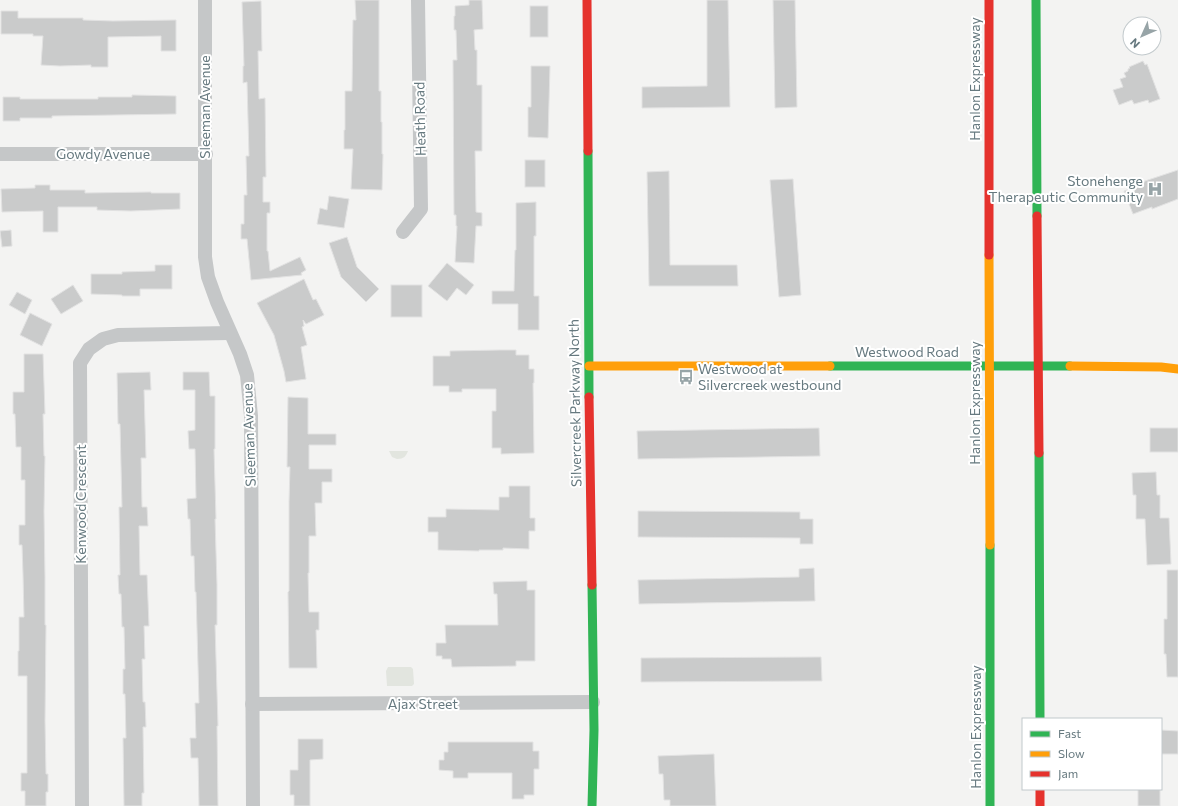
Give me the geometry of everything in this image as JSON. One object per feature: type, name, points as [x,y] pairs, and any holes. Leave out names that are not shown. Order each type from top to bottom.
[{"type":"main road","name":"Silvercreek Parkway North","points":[[587,0],[590,481],[593,574],[594,702],[592,806]]},
{"type":"main road","name":"Hanlon Expressway","points":[[989,0],[990,806]]},
{"type":"main road","points":[[1036,0],[1040,468],[1040,718]]},
{"type":"main road","name":"Westwood Road","points":[[589,366],[1088,366],[1161,367],[1178,369]]},
{"type":"main road","points":[[1040,790],[1040,806]]},
{"type":"street","name":"Sleeman Avenue","points":[[205,0],[206,257],[208,277],[217,302],[240,354],[248,380],[252,416],[253,806]]},
{"type":"street","name":"Heath Road","points":[[403,232],[421,209],[418,0]]},
{"type":"street","name":"Gowdy Avenue","points":[[0,154],[206,154]]},
{"type":"street","name":"Kenwood Crescent","points":[[82,806],[80,363],[89,349],[103,338],[118,335],[230,332]]},
{"type":"street","name":"Ajax Street","points":[[252,704],[594,702]]},
{"type":"shaded area","points":[[389,451],[408,451],[404,457],[397,459],[392,457]]},
{"type":"shaded area","points":[[388,667],[411,667],[413,669],[414,684],[412,686],[387,686],[386,671]]},
{"type":"building","points":[[355,0],[379,0],[379,91],[381,91],[383,154],[382,190],[351,189],[353,149],[344,149],[345,91],[352,91],[353,20],[356,20]]},
{"type":"building","points":[[469,0],[482,0],[483,29],[474,30],[475,50],[477,50],[477,85],[482,85],[482,151],[475,151],[476,212],[482,213],[482,226],[476,226],[474,263],[455,262],[457,226],[456,215],[454,215],[453,60],[457,60],[454,16],[455,6],[469,5]]},
{"type":"building","points":[[707,0],[728,0],[730,107],[642,108],[642,87],[707,86]]},
{"type":"building","points":[[773,0],[795,0],[797,107],[775,108]]},
{"type":"building","points":[[261,1],[262,51],[258,51],[259,99],[265,98],[266,177],[263,177],[263,202],[270,202],[270,213],[267,213],[267,251],[270,271],[300,257],[306,270],[301,273],[302,275],[251,280],[247,239],[241,239],[241,224],[244,224],[244,195],[247,195],[246,156],[249,156],[247,82],[243,83],[244,66],[242,2]]},
{"type":"building","points":[[530,6],[548,6],[548,37],[530,37]]},
{"type":"building","points":[[1,11],[18,11],[18,18],[83,18],[83,20],[113,21],[176,20],[176,51],[161,51],[161,36],[108,37],[108,67],[91,67],[91,65],[41,65],[43,36],[33,36],[33,34],[1,34]]},
{"type":"building","points":[[1143,61],[1145,65],[1147,64],[1160,99],[1149,103],[1148,100],[1134,104],[1132,100],[1119,105],[1113,90],[1123,87],[1120,79],[1126,77],[1124,73],[1128,71],[1130,68],[1129,67]]},
{"type":"building","points":[[531,66],[550,66],[548,138],[528,137],[528,107],[531,107]]},
{"type":"building","points":[[132,95],[176,96],[176,114],[52,116],[52,118],[20,118],[20,121],[3,121],[3,97],[20,97],[20,99],[98,99],[98,97],[132,97]]},
{"type":"building","points":[[525,160],[545,160],[545,187],[525,187]]},
{"type":"building","points":[[1178,170],[1178,199],[1152,209],[1152,207],[1133,214],[1124,191],[1143,184],[1142,182]]},
{"type":"building","points":[[669,171],[670,265],[737,265],[738,286],[649,286],[647,172]]},
{"type":"building","points":[[793,179],[801,295],[779,297],[770,180]]},
{"type":"building","points":[[35,185],[50,185],[50,190],[85,190],[85,193],[180,193],[180,209],[131,211],[97,210],[97,207],[58,207],[58,232],[43,232],[43,211],[2,212],[1,189],[35,188]]},
{"type":"building","points":[[329,196],[349,199],[344,228],[317,224],[320,208],[327,210]]},
{"type":"building","points":[[536,202],[536,236],[534,236],[534,296],[539,296],[539,330],[518,330],[518,304],[492,304],[492,291],[514,291],[516,203]]},
{"type":"building","points":[[11,230],[12,246],[2,247],[0,231]]},
{"type":"building","points":[[347,237],[357,267],[379,289],[366,302],[341,277],[329,243]]},
{"type":"building","points":[[447,263],[474,285],[466,295],[457,288],[447,301],[428,286]]},
{"type":"building","points":[[155,265],[172,265],[172,289],[140,289],[140,296],[91,294],[91,274],[122,274],[122,272],[155,271]]},
{"type":"building","points":[[304,279],[313,300],[316,299],[324,315],[306,324],[303,320],[304,326],[302,327],[307,345],[301,347],[306,379],[286,382],[274,335],[257,303]]},
{"type":"building","points":[[73,285],[83,301],[61,314],[51,299]]},
{"type":"building","points":[[391,285],[422,285],[422,317],[391,317]]},
{"type":"building","points":[[17,292],[32,300],[25,314],[9,305]]},
{"type":"building","points":[[30,313],[52,324],[42,346],[20,335]]},
{"type":"building","points":[[516,350],[516,355],[529,355],[529,369],[534,369],[534,453],[501,454],[501,448],[492,448],[492,411],[496,411],[496,389],[462,389],[462,392],[449,392],[449,386],[433,386],[433,356],[450,356],[450,351]]},
{"type":"building","points":[[24,354],[43,354],[45,414],[43,414],[45,456],[45,720],[46,774],[48,774],[46,806],[25,806],[25,791],[21,791],[21,773],[27,773],[27,676],[18,676],[19,617],[24,617],[22,545],[19,545],[19,525],[25,525],[25,480],[21,480],[21,447],[16,447],[13,392],[24,392]]},
{"type":"building","points":[[150,372],[151,390],[144,390],[146,458],[141,458],[142,507],[147,507],[148,526],[139,526],[140,575],[147,575],[149,626],[144,626],[145,659],[142,659],[143,702],[145,702],[146,727],[143,727],[144,793],[142,793],[142,806],[124,806],[123,738],[126,738],[123,669],[125,669],[124,627],[122,627],[121,594],[119,594],[118,575],[120,575],[119,507],[122,507],[117,373]]},
{"type":"building","points":[[183,372],[209,372],[210,396],[215,396],[214,449],[217,625],[215,625],[218,726],[218,806],[199,806],[198,758],[191,758],[190,738],[196,738],[195,703],[199,703],[194,556],[191,556],[190,519],[188,519],[187,499],[196,498],[195,449],[189,449],[188,431],[195,430],[195,390],[183,390]]},
{"type":"building","points":[[288,397],[308,398],[308,434],[336,434],[336,445],[309,445],[309,469],[332,469],[332,482],[322,482],[322,503],[315,503],[316,536],[309,536],[309,612],[319,612],[319,630],[316,630],[317,668],[289,668],[288,592],[290,467],[287,467]]},
{"type":"building","points":[[819,428],[820,456],[638,459],[637,431]]},
{"type":"building","points":[[1150,428],[1178,428],[1178,452],[1150,452]]},
{"type":"building","points":[[1156,472],[1157,495],[1160,495],[1160,518],[1169,518],[1171,564],[1147,565],[1145,519],[1136,519],[1136,495],[1133,495],[1132,473]]},
{"type":"building","points":[[509,486],[530,486],[530,518],[535,518],[535,531],[529,531],[529,549],[503,548],[503,550],[479,551],[438,550],[438,532],[428,532],[428,517],[446,517],[446,509],[499,510],[499,497],[509,497]]},
{"type":"building","points":[[638,511],[800,512],[800,519],[813,519],[813,544],[800,544],[800,538],[638,537]]},
{"type":"building","points":[[814,568],[815,601],[639,604],[638,580],[799,577],[799,569]]},
{"type":"building","points":[[1167,570],[1178,570],[1178,677],[1167,677],[1166,654],[1164,654],[1164,619],[1167,619]]},
{"type":"building","points":[[527,581],[527,590],[535,590],[535,661],[516,661],[516,666],[452,667],[451,659],[442,659],[442,656],[436,656],[436,643],[446,643],[445,625],[498,625],[497,594],[494,594],[493,582]]},
{"type":"building","points":[[821,657],[822,681],[641,682],[641,658]]},
{"type":"building","points":[[1162,730],[1178,731],[1178,754],[1162,754]]},
{"type":"building","points":[[298,739],[323,739],[323,759],[310,760],[310,806],[294,806],[294,795],[290,795],[290,770],[298,770]]},
{"type":"building","points":[[448,742],[533,742],[533,751],[539,751],[539,769],[534,769],[534,795],[524,795],[524,799],[512,799],[512,773],[468,773],[468,778],[453,778],[453,771],[439,770],[439,760],[444,760],[444,752],[448,752]]},
{"type":"building","points":[[714,754],[716,806],[670,806],[670,800],[664,800],[663,774],[659,774],[658,756]]},
{"type":"building","points":[[1138,790],[1160,790],[1160,806],[1138,806]]},
{"type":"traffic: fast","points":[[1036,0],[1037,216]]},
{"type":"traffic: fast","points":[[588,151],[589,397]]},
{"type":"traffic: fast","points":[[830,366],[1070,366]]},
{"type":"traffic: fast","points":[[1039,453],[1040,718]]},
{"type":"traffic: fast","points":[[990,545],[990,806]]},
{"type":"traffic: fast","points":[[592,585],[594,730],[592,806]]},
{"type":"traffic: slow","points":[[989,255],[990,545]]},
{"type":"traffic: slow","points":[[589,366],[830,366]]},
{"type":"traffic: slow","points":[[1070,366],[1161,367],[1178,369]]},
{"type":"traffic: jam","points":[[587,0],[588,151]]},
{"type":"traffic: jam","points":[[989,0],[989,255]]},
{"type":"traffic: jam","points":[[1037,216],[1039,453]]},
{"type":"traffic: jam","points":[[589,397],[592,585]]},
{"type":"traffic: jam","points":[[1040,790],[1040,806]]},
{"type":"place","name":"Stonehenge Therapeutic Community","points":[[1155,189]]},
{"type":"place","name":"Westwood at Silvercreek westbound","points":[[686,377]]}]
